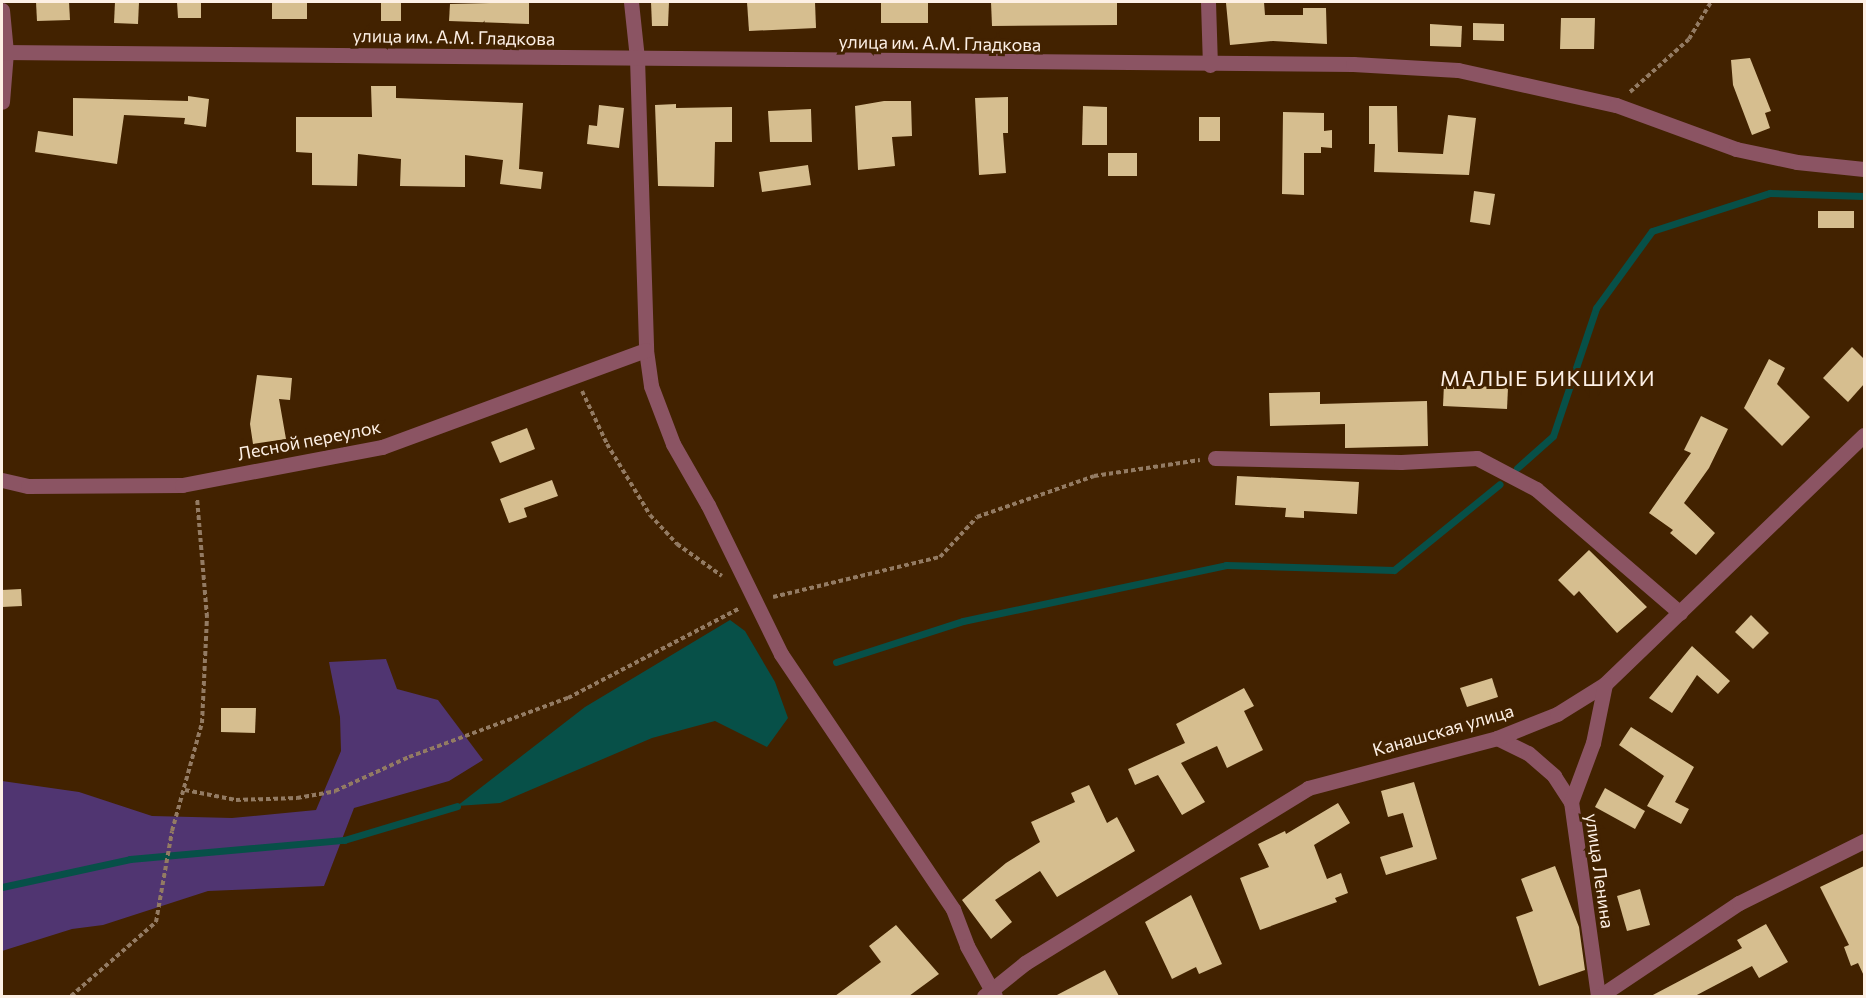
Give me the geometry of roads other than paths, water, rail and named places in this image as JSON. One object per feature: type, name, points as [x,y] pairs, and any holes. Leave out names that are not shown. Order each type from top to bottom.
[{"type":"street","points":[[631,2],[637,58],[646,350],[651,386],[673,444],[756,602],[780,654],[953,909],[990,995]]},
{"type":"street","points":[[1208,2],[1210,66]]},
{"type":"street","points":[[2,10],[4,52],[2,102]]},
{"type":"street","name":"улица им. А.М. Гладкова","points":[[4,52],[1210,66],[1353,64],[1458,70],[1616,105],[1737,149],[1797,162],[1864,169]]},
{"type":"street","name":"Лесной переулок","points":[[2,480],[28,486],[196,483],[382,447],[646,350]]},
{"type":"street","name":"Канашская улица","points":[[990,995],[1025,963],[1308,788],[1497,738],[1557,714],[1605,684],[1864,435]]},
{"type":"street","points":[[1215,458],[1401,462],[1477,458],[1536,489],[1680,613]]},
{"type":"street","name":"улица Ленина","points":[[1599,996],[1570,802],[1593,743],[1605,684]]},
{"type":"street","points":[[1497,738],[1528,753],[1554,776],[1570,802]]},
{"type":"street","points":[[1599,996],[1739,903],[1864,841]]},
{"type":"water","points":[[730,620],[745,631],[775,682],[788,718],[767,747],[715,721],[652,738],[500,803],[457,806],[585,707]]},
{"type":"waterway","points":[[1517,468],[1553,436],[1596,308],[1652,231],[1770,193],[1864,196]]},
{"type":"waterway","points":[[836,662],[963,621],[1226,565],[1394,570],[1500,484]]},
{"type":"waterway","points":[[2,887],[130,859],[344,840],[457,806]]},
{"type":"district","name":"МАЛЫЕ БИКШИХИ","points":[[1548,378]]}]
